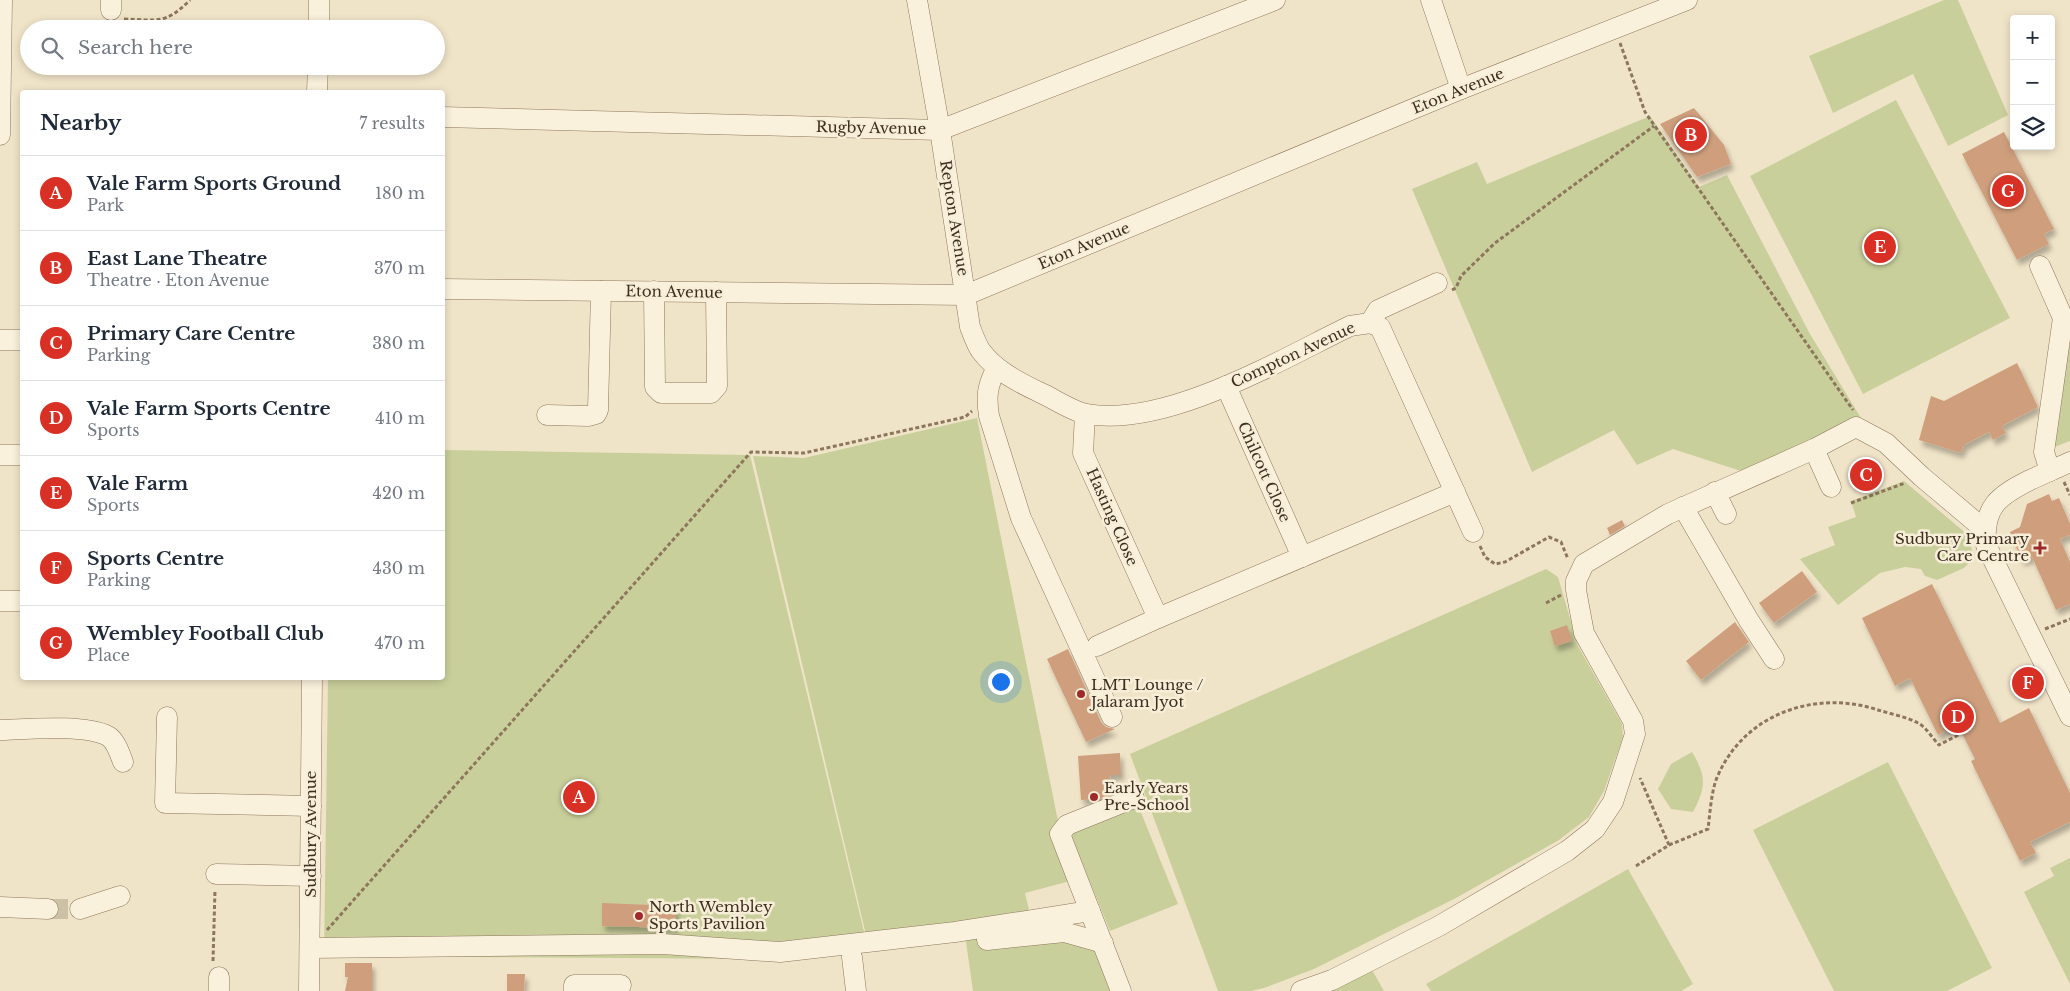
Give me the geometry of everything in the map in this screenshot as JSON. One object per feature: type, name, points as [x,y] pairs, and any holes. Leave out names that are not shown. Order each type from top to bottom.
[{"type":"street","points":[[0,135],[2,0]]},
{"type":"street","points":[[319,20],[320,0]]},
{"type":"street","name":"Repton Avenue","points":[[917,0],[940,130],[970,327],[980,350],[997,368]]},
{"type":"street","name":"Rugby Avenue","points":[[445,117],[940,130],[1275,0]]},
{"type":"street","points":[[1431,0],[1461,89]]},
{"type":"street","name":"Eton Avenue","points":[[445,289],[966,294],[1461,89],[1687,0]]},
{"type":"street","points":[[317,90],[318,75]]},
{"type":"street","points":[[2040,266],[2063,318],[2044,452],[2050,471]]},
{"type":"street","points":[[1370,323],[1378,310],[1446,286]]},
{"type":"street","points":[[547,415],[589,416],[596,414],[598,410],[601,291]]},
{"type":"street","points":[[654,291],[655,387],[661,393],[711,393],[718,386],[716,292]]},
{"type":"street","name":"Compton Avenue","points":[[997,368],[1085,414],[1116,417],[1156,412],[1226,386],[1350,326],[1370,323],[1380,327],[1473,532]]},
{"type":"street","points":[[0,340],[20,340]]},
{"type":"street","points":[[997,368],[989,385],[985,415],[1021,518],[1112,717]]},
{"type":"street","name":"Chilcott Close","points":[[1226,386],[1302,557]]},
{"type":"street","name":"Hasting Close","points":[[1085,414],[1083,453],[1158,618]]},
{"type":"street","points":[[1301,991],[1332,980],[1439,926],[1567,851],[1596,828],[1613,802],[1635,734],[1633,721],[1584,633],[1576,581],[1584,564],[1684,520],[1715,492],[1814,449],[1856,427],[1886,443],[1922,477],[1985,530]]},
{"type":"street","points":[[1814,449],[1831,486]]},
{"type":"street","points":[[0,455],[20,455]]},
{"type":"street","points":[[2070,462],[2010,490],[1998,499],[1992,507],[1985,530],[1986,546],[2070,716]]},
{"type":"street","points":[[1096,646],[1423,504],[1455,492]]},
{"type":"street","points":[[1715,492],[1726,514]]},
{"type":"street","points":[[1684,520],[1774,659]]},
{"type":"street","points":[[0,600],[20,601]]},
{"type":"street","name":"Sudbury Avenue","points":[[309,991],[312,680]]},
{"type":"street","points":[[168,717],[165,803],[311,806]]},
{"type":"street","points":[[0,730],[81,729],[109,736],[119,750],[123,762]]},
{"type":"street","points":[[1121,991],[1060,834],[1067,825],[1134,798]]},
{"type":"street","points":[[216,874],[311,876]]},
{"type":"street","points":[[80,909],[120,896]]},
{"type":"street","points":[[0,907],[48,909]]},
{"type":"street","points":[[310,948],[663,944],[780,952],[955,932],[1090,911]]},
{"type":"street","points":[[955,932],[970,941],[1064,932],[1103,943]]},
{"type":"street","points":[[852,957],[856,991]]},
{"type":"street","points":[[574,991],[574,985],[621,985]]},
{"type":"path","points":[[111,5],[111,18],[163,20],[176,14],[190,0]]},
{"type":"path","points":[[1614,29],[1638,95],[1654,126],[1855,414],[1856,427]]},
{"type":"path","points":[[1446,286],[1461,276],[1495,243],[1654,126]]},
{"type":"path","points":[[310,948],[751,452],[804,453],[965,417],[985,415]]},
{"type":"path","points":[[1851,503],[1922,477]]},
{"type":"path","points":[[1473,532],[1485,556],[1495,564],[1505,562],[1549,537],[1561,542],[1576,581]]},
{"type":"path","points":[[2030,636],[2070,619]]},
{"type":"path","points":[[1636,866],[1669,845],[1708,828],[1716,780],[1727,760],[1742,740],[1762,723],[1783,711],[1820,703],[1861,704],[1920,723],[1939,745],[1962,733]]},
{"type":"path","points":[[1629,752],[1669,845]]},
{"type":"path","points":[[216,874],[213,971],[219,984]]},
{"type":"green space","points":[[1944,0],[1958,0],[2008,115],[1948,146],[1913,74],[1833,113],[1809,56]]},
{"type":"green space","points":[[1896,100],[2010,318],[1863,394],[1750,176]]},
{"type":"green space","points":[[1650,116],[1699,187],[1727,175],[1810,334],[1861,418],[1800,451],[1744,472],[1673,449],[1637,465],[1614,430],[1532,472],[1412,189],[1477,162],[1487,184]]},
{"type":"green space","points":[[2070,337],[2070,441],[2052,448]]},
{"type":"green space","points":[[977,418],[1070,881],[1025,893],[1030,914],[866,935],[753,456],[804,458]]},
{"type":"green space","points":[[445,450],[750,455],[865,936],[1029,916],[1106,943],[1127,991],[973,991],[965,935],[776,959],[324,956],[328,680],[445,680]]},
{"type":"green space","points":[[1904,481],[1968,535],[1972,550],[1971,561],[1964,568],[1937,580],[1925,576],[1921,569],[1905,567],[1880,573],[1838,605],[1800,559],[1835,545],[1828,527],[1856,517],[1851,501]]},
{"type":"green space","points":[[1546,569],[1558,577],[1578,646],[1622,724],[1623,737],[1604,791],[1589,817],[1559,840],[1456,898],[1314,969],[1251,991],[1218,991],[1130,754]]},
{"type":"green space","points":[[1692,752],[1702,775],[1703,782],[1700,796],[1693,812],[1671,809],[1658,789],[1671,764]]},
{"type":"green space","points":[[1888,762],[1992,968],[1947,991],[1834,991],[1753,830]]},
{"type":"green space","points":[[1138,805],[1178,904],[1110,931],[1070,833]]},
{"type":"green space","points":[[2070,858],[2070,984],[2024,892],[2054,876],[2050,868]]},
{"type":"green space","points":[[1628,869],[1693,984],[1681,991],[1431,991],[1426,984]]},
{"type":"green space","points":[[1367,961],[1384,991],[1291,991]]},
{"type":"building","points":[[1694,108],[1724,145],[1731,164],[1697,177],[1660,124]]},
{"type":"building","points":[[2004,132],[2010,144],[2010,150],[2013,150],[2054,229],[2044,234],[2049,244],[2017,260],[1962,154]]},
{"type":"building","points":[[2017,363],[2038,407],[2002,426],[2006,433],[1993,440],[1989,432],[1964,445],[1961,453],[1919,440],[1931,396],[1944,401]]},
{"type":"building","name":"Sudbury Primary Care Centre","points":[[2049,494],[2052,501],[2059,498],[2070,524],[2070,535],[2060,539],[2070,562],[2070,604],[2056,610],[2032,557],[2022,561],[2010,532],[2020,527],[2027,504]]},
{"type":"building","points":[[1622,520],[1625,526],[1610,535],[1607,528]]},
{"type":"building","points":[[1802,571],[1817,592],[1774,623],[1759,603]]},
{"type":"building","points":[[1932,584],[2000,723],[2029,708],[2070,793],[2070,822],[2030,842],[2036,853],[2020,861],[1971,761],[1975,759],[1958,725],[1938,735],[1910,678],[1895,686],[1862,618]]},
{"type":"building","points":[[1735,622],[1749,642],[1701,680],[1686,661]]},
{"type":"building","points":[[1567,625],[1572,641],[1555,646],[1550,631]]},
{"type":"building","name":"LMT Lounge / Jalaram Jyot","points":[[1068,649],[1101,722],[1106,727],[1115,729],[1086,742],[1047,659]]},
{"type":"building","points":[[1120,753],[1121,775],[1110,775],[1111,795],[1099,799],[1081,800],[1078,756]]},
{"type":"building","name":"North Wembley Sports Pavilion","points":[[602,903],[676,906],[675,928],[602,926]]},
{"type":"building","points":[[345,963],[372,963],[372,991],[345,991],[348,977],[345,977]]},
{"type":"building","points":[[507,974],[525,974],[524,991],[507,991]]},
{"type":"tunnel","points":[[48,909],[80,909]]},
{"type":"place","name":"East Lane Theatre","points":[[1691,135]]},
{"type":"place","name":"Wembley Football Club","points":[[2008,191]]},
{"type":"place","name":"Vale Farm","points":[[1880,247]]},
{"type":"place","name":"Primary Care Centre","points":[[1866,475]]},
{"type":"place","name":"Sudbury Primary Care Centre","points":[[2040,548]]},
{"type":"place","name":"Sports Centre","points":[[2028,683]]},
{"type":"place","name":"LMT Lounge / Jalaram Jyot","points":[[1081,694]]},
{"type":"place","name":"Vale Farm Sports Centre","points":[[1958,717]]},
{"type":"place","name":"Vale Farm Sports Ground","points":[[579,797]]},
{"type":"place","name":"Early Years Pre-School","points":[[1094,797]]},
{"type":"place","name":"North Wembley Sports Pavilion","points":[[639,916]]}]
